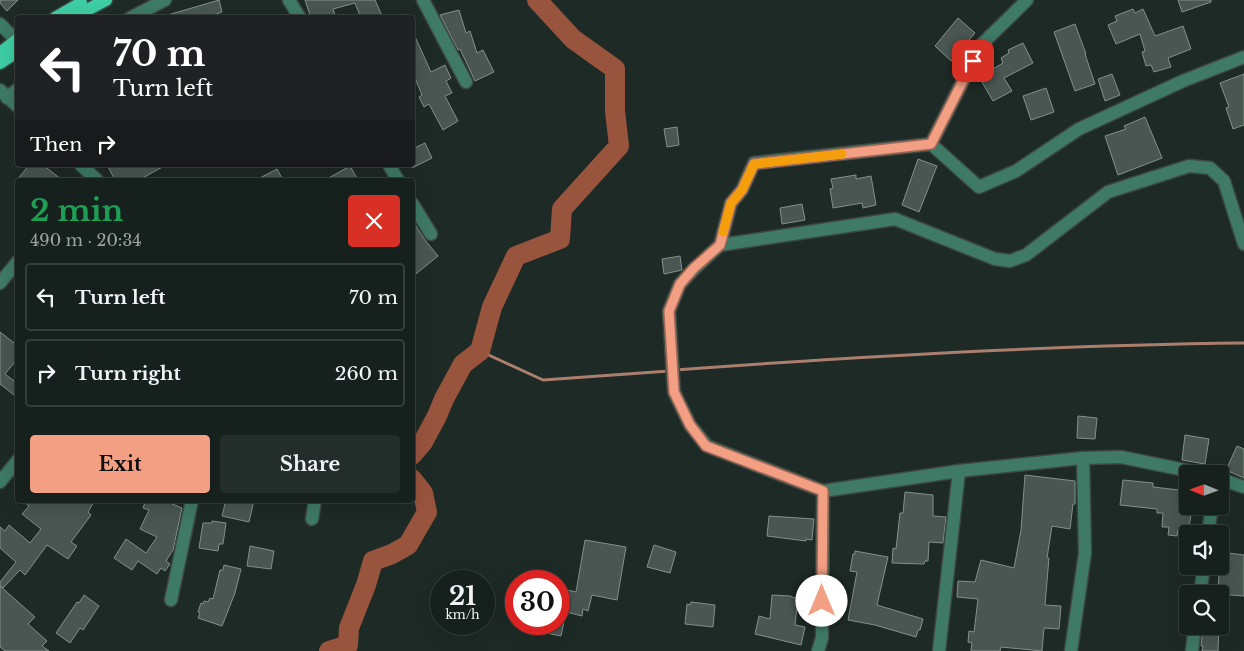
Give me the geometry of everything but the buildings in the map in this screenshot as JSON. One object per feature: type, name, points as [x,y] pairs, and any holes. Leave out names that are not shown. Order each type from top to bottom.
[{"type":"main road","points":[[60,15],[88,0]]},
{"type":"main road","points":[[78,15],[106,0]]},
{"type":"main road","points":[[0,53],[15,44]]},
{"type":"main road","points":[[0,63],[15,45]]},
{"type":"street","points":[[136,15],[165,0]]},
{"type":"street","points":[[289,0],[298,15]]},
{"type":"street","points":[[422,0],[466,82]]},
{"type":"street","points":[[931,144],[981,45],[1026,0]]},
{"type":"street","points":[[0,24],[15,41]]},
{"type":"street","points":[[720,245],[731,203],[742,190],[754,164],[931,144],[979,187],[1016,171],[1079,129],[1183,81],[1244,57]]},
{"type":"street","points":[[4,94],[15,104]]},
{"type":"street","points":[[1179,469],[1121,457],[1084,458],[959,471],[823,491],[706,446],[690,425],[674,392],[669,311],[680,284],[694,268],[720,245],[895,219],[995,259],[1010,261],[1026,255],[1108,192],[1189,166],[1210,168],[1224,182],[1244,244]]},
{"type":"street","points":[[390,167],[397,178]]},
{"type":"street","points":[[415,208],[431,234]]},
{"type":"street","points":[[0,282],[15,264]]},
{"type":"street","points":[[1071,651],[1085,553],[1084,458]]},
{"type":"street","points":[[0,482],[15,464]]},
{"type":"street","points":[[939,651],[959,471]]},
{"type":"street","points":[[1229,482],[1244,487]]},
{"type":"street","points":[[818,651],[822,638],[823,491]]},
{"type":"street","points":[[171,600],[191,503]]},
{"type":"street","points":[[312,519],[314,503]]},
{"type":"street","points":[[1192,651],[1194,635]]},
{"type":"waterway","points":[[415,451],[423,442],[463,364],[480,351],[492,307],[516,256],[560,239],[562,209],[619,146],[615,111],[615,69],[573,39],[537,0]]},
{"type":"waterway","points":[[675,370],[960,352],[1244,343]]},
{"type":"waterway","points":[[480,351],[543,380],[669,371]]},
{"type":"waterway","points":[[329,651],[348,645],[349,628],[366,585],[373,561],[392,554],[408,545],[427,512],[423,493],[415,483]]},
{"type":"slow traffic","points":[[723,232],[731,203],[742,190],[754,164],[842,154]]},
{"type":"route","points":[[822,601],[823,491],[706,446],[690,425],[674,392],[669,311],[680,284],[694,268],[720,245],[731,203],[742,190],[754,164],[931,144],[973,61]]}]
